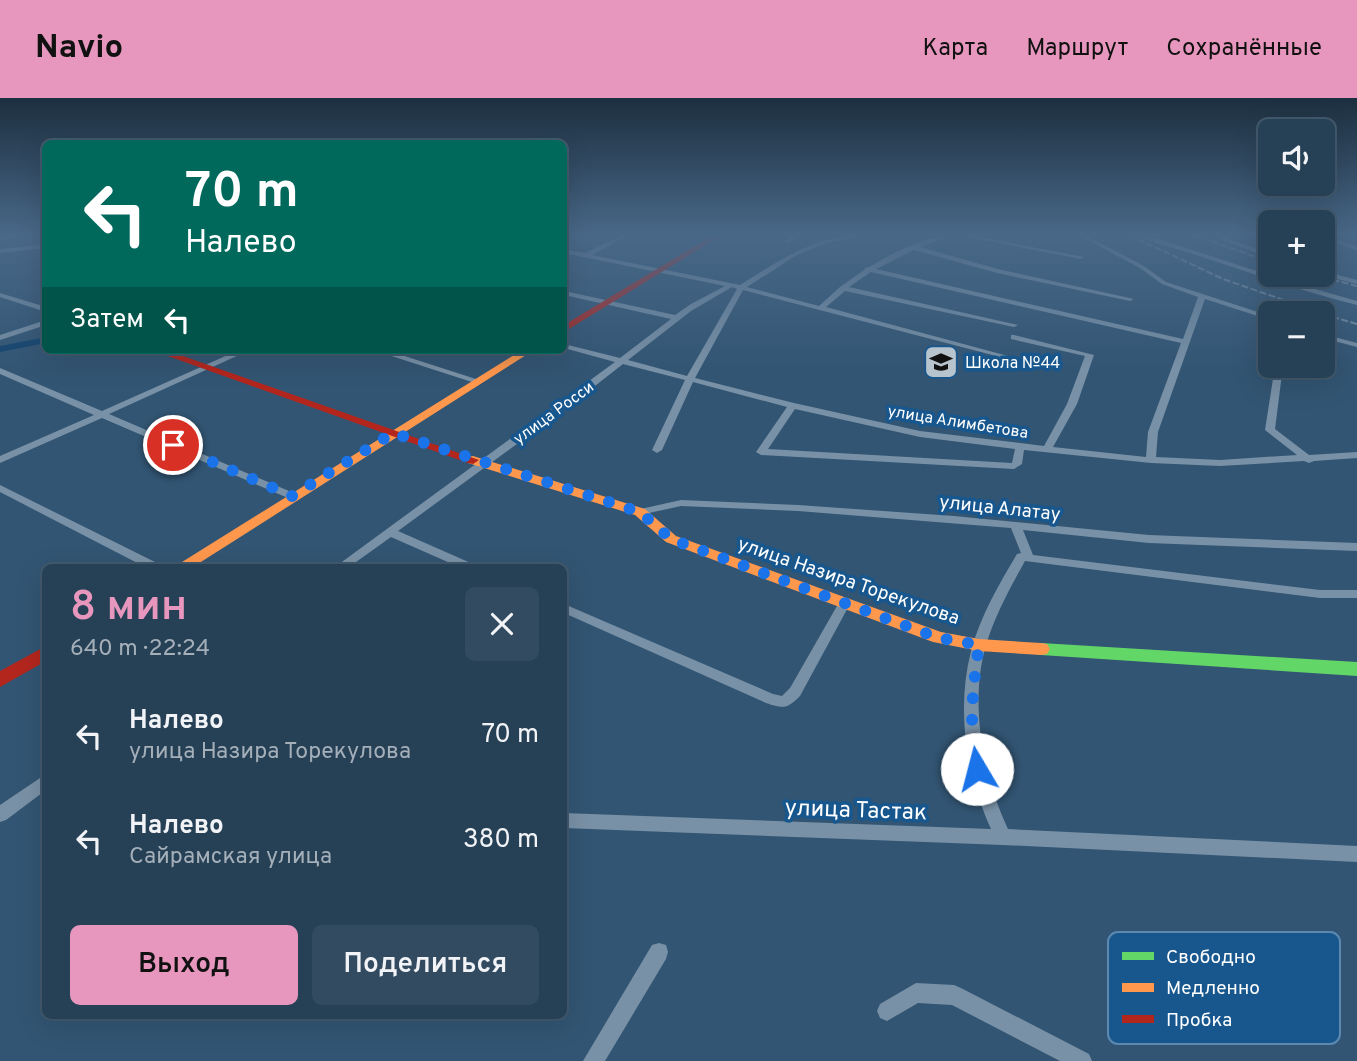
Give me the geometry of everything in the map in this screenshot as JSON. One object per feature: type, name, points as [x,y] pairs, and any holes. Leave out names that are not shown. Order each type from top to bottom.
[{"type":"street","points":[[567,327],[644,280]]},
{"type":"street","points":[[705,280],[1004,356]]},
{"type":"street","points":[[657,450],[736,287],[749,280]]},
{"type":"street","points":[[820,309],[853,280]]},
{"type":"street","points":[[915,280],[1185,342]]},
{"type":"street","points":[[1038,280],[1130,299]]},
{"type":"street","points":[[1160,280],[1258,314]]},
{"type":"street","points":[[1278,280],[1357,303]]},
{"type":"street","name":"улица Росси","points":[[345,564],[699,301],[714,298],[736,287]]},
{"type":"street","points":[[842,288],[1014,325]]},
{"type":"street","points":[[567,294],[677,318]]},
{"type":"street","points":[[0,295],[42,309]]},
{"type":"street","points":[[1151,460],[1153,432],[1202,296]]},
{"type":"street","points":[[0,338],[42,323]]},
{"type":"street","points":[[1014,337],[1090,355],[1072,404],[1047,449]]},
{"type":"street","points":[[1335,339],[1357,345]]},
{"type":"street","name":"улица Алимбетова","points":[[567,347],[691,377],[793,406],[920,433],[1020,447],[1151,460],[1220,463],[1309,460],[1357,455]]},
{"type":"street","name":"улица Назира Торекулова","points":[[168,354],[482,463],[640,512],[671,539],[939,638],[979,645],[1357,669]]},
{"type":"street","points":[[0,460],[237,354]]},
{"type":"street","points":[[390,354],[478,381]]},
{"type":"street","points":[[187,564],[522,354]]},
{"type":"street","points":[[0,371],[292,496]]},
{"type":"street","points":[[1277,378],[1270,430],[1309,460]]},
{"type":"street","points":[[793,406],[761,452],[1014,466],[1017,464],[1020,447]]},
{"type":"street","points":[[0,488],[149,564]]},
{"type":"street","name":"улица Алатау","points":[[640,512],[681,503],[798,508],[1015,525],[1149,539],[1357,547]]},
{"type":"street","points":[[1003,837],[989,808],[972,747],[972,697],[979,645],[1025,557],[1015,525]]},
{"type":"street","points":[[390,532],[462,564]]},
{"type":"street","points":[[1025,557],[1320,594],[1357,594]]},
{"type":"street","points":[[567,609],[771,699],[785,702],[795,692],[845,602]]},
{"type":"street","points":[[3,675],[42,654]]},
{"type":"street","points":[[0,815],[42,784]]},
{"type":"street","name":"улица Тастак","points":[[567,821],[1003,837],[1357,854]]},
{"type":"street","points":[[593,1061],[659,952]]},
{"type":"street","points":[[887,1011],[916,993],[954,995],[1082,1061]]},
{"type":"waterway","points":[[0,349],[42,341]]},
{"type":"railway","points":[[1226,280],[1286,301]]},
{"type":"railway","points":[[1335,280],[1357,286]]},
{"type":"railway","points":[[1335,318],[1357,324]]},
{"type":"traffic: fast","points":[[1041,649],[1357,669]]},
{"type":"traffic: slow","points":[[187,564],[523,354]]},
{"type":"traffic: slow","points":[[473,460],[640,512],[671,539],[939,638],[979,645],[1041,649]]},
{"type":"traffic: jam","points":[[567,327],[644,280]]},
{"type":"traffic: jam","points":[[168,354],[473,460]]},
{"type":"traffic: jam","points":[[0,680],[42,654]]},
{"type":"place","name":"Школа №44","points":[[941,362]]},
{"type":"route","points":[[173,445],[292,496],[393,433],[640,512],[671,539],[939,638],[979,645],[972,697],[972,747],[977,769]]}]
